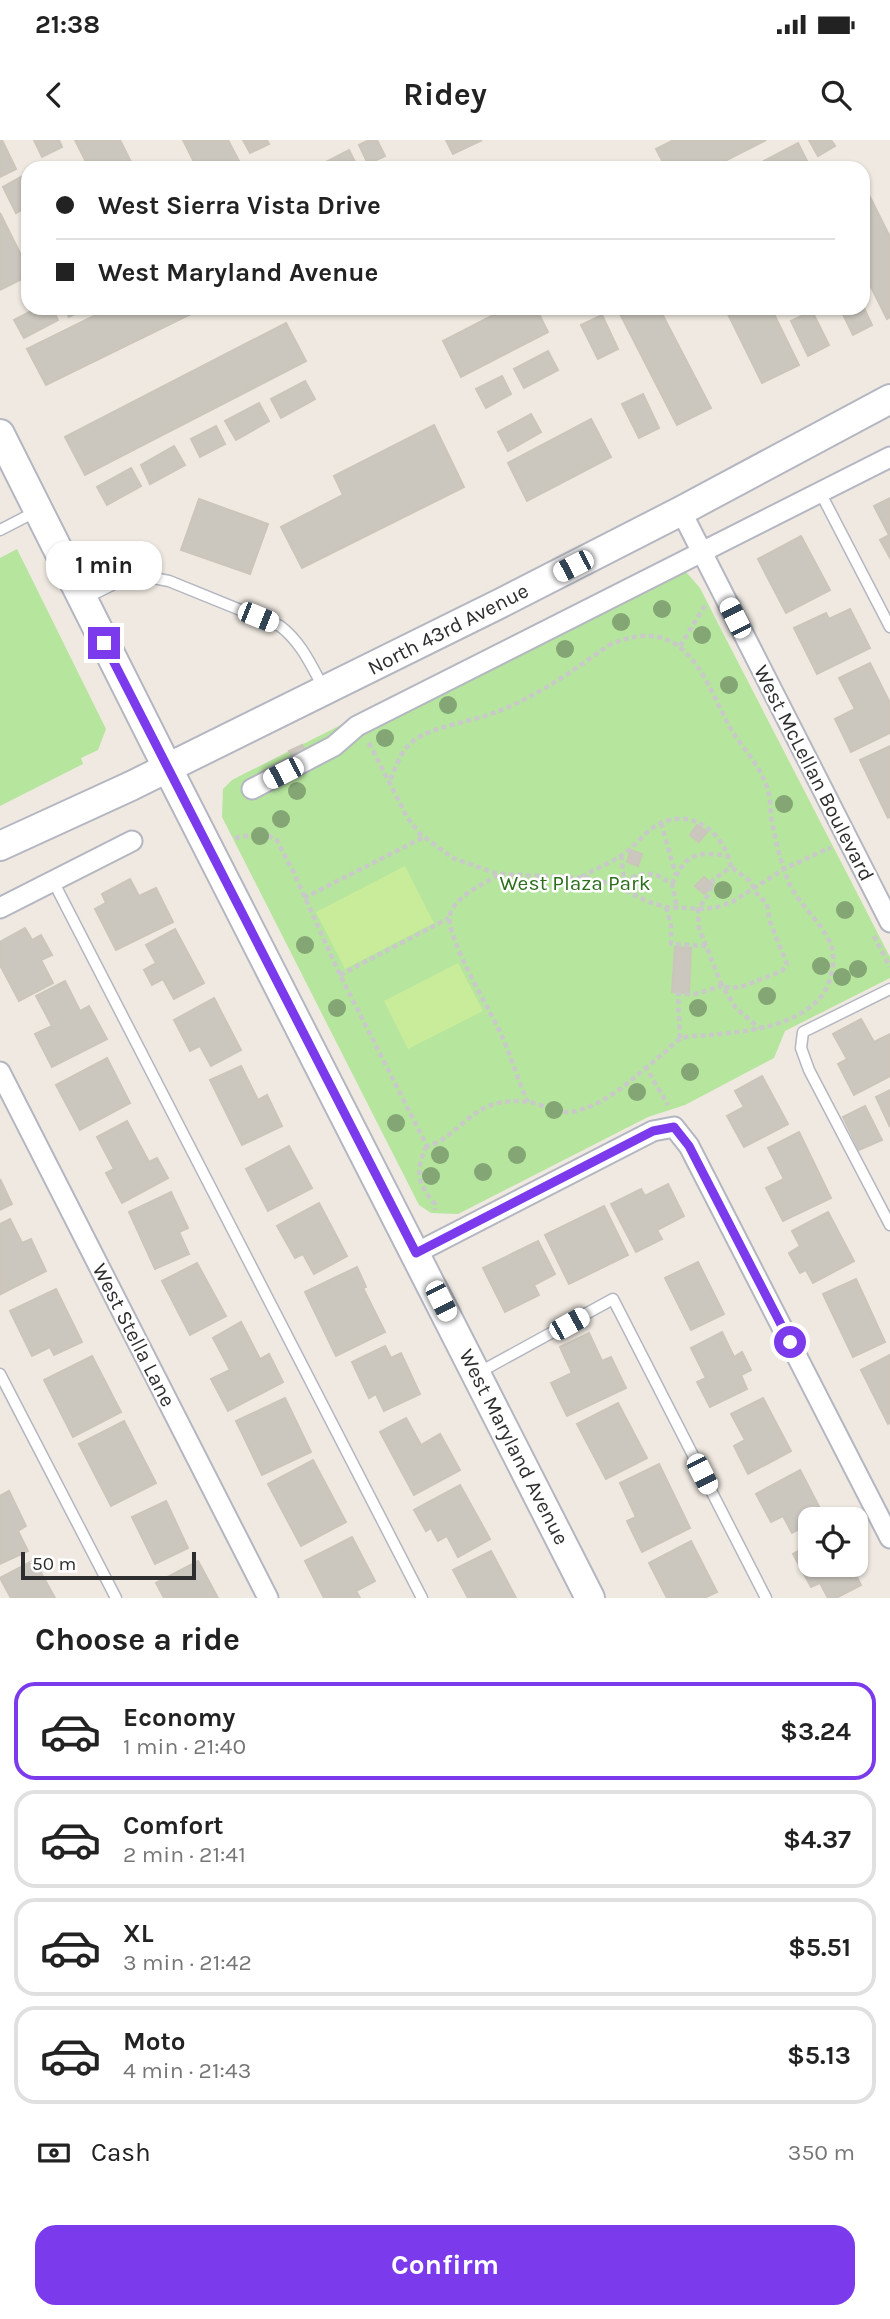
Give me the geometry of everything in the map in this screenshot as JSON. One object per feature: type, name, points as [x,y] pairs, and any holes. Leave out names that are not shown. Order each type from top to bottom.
[{"type":"street","name":"North 43rd Avenue","points":[[0,846],[324,691],[681,511],[890,400]]},
{"type":"street","name":"West Maryland Avenue","points":[[0,434],[590,1598]]},
{"type":"street","points":[[252,789],[334,746],[357,726],[890,457]]},
{"type":"street","name":"West McLellan Boulevard","points":[[681,511],[890,922]]},
{"type":"street","points":[[0,908],[132,841]]},
{"type":"street","name":"West Stella Lane","points":[[0,1072],[268,1598]]},
{"type":"street","points":[[416,1253],[653,1131],[674,1127],[689,1146],[890,1538]]},
{"type":"lane","points":[[820,492],[890,627]]},
{"type":"lane","points":[[0,530],[39,510]]},
{"type":"lane","points":[[83,599],[130,578],[143,576],[169,581],[280,626],[292,635],[302,649],[324,691]]},
{"type":"lane","points":[[53,881],[422,1598]]},
{"type":"lane","points":[[890,989],[803,1032],[801,1048],[890,1225]]},
{"type":"lane","points":[[477,1373],[613,1299],[766,1598]]},
{"type":"lane","points":[[0,1374],[116,1598]]},
{"type":"path","points":[[680,646],[706,603]]},
{"type":"path","points":[[389,783],[403,752],[413,741],[428,733],[478,719],[528,698],[609,645],[621,640],[642,636],[662,638],[680,646],[696,666],[715,693],[727,722],[757,764],[769,793],[773,828],[784,869],[796,896],[831,944],[833,953],[828,986],[812,1005],[783,1021],[759,1028],[680,1038],[606,1100],[585,1108],[560,1112],[528,1102],[499,1102],[487,1106],[439,1141],[427,1146],[421,1159],[419,1174],[424,1192],[435,1203],[435,1210]]},
{"type":"path","points":[[367,739],[407,817],[424,837],[453,858],[498,874],[588,878],[666,907],[698,909],[732,902],[784,869],[829,848],[834,858]]},
{"type":"path","points":[[581,878],[621,855],[661,823],[680,820],[704,825],[720,838],[731,867],[750,881],[767,904],[770,922],[787,964],[782,971],[741,986],[722,986],[678,994],[680,1038]]},
{"type":"path","points":[[661,823],[676,876]]},
{"type":"path","points":[[235,838],[261,833],[276,838],[340,975],[427,1146]]},
{"type":"path","points":[[304,898],[424,837]]},
{"type":"path","points":[[621,855],[624,880],[622,889]]},
{"type":"path","points":[[677,908],[672,884],[682,863],[696,855],[728,856]]},
{"type":"path","points":[[731,867],[713,880],[709,894],[698,909],[699,928],[722,986],[736,1008],[759,1028]]},
{"type":"path","points":[[624,880],[641,874],[657,873],[672,884]]},
{"type":"path","points":[[498,874],[456,903],[449,925],[501,1034],[528,1102]]},
{"type":"path","points":[[666,907],[671,925],[671,944],[706,946]]},
{"type":"path","points":[[340,975],[450,918]]},
{"type":"path","points":[[872,932],[890,967]]},
{"type":"path","points":[[645,1066],[668,1105]]},
{"type":"green space","points":[[17,549],[106,729],[98,750],[81,758],[83,764],[0,806],[0,558]]},
{"type":"green space","name":"West Plaza Park","points":[[673,557],[700,588],[890,957],[890,978],[785,1031],[774,1058],[685,1105],[648,1117],[458,1214],[431,1213],[419,1205],[222,817],[223,789],[232,780]]},
{"type":"green space","points":[[405,866],[434,923],[345,969],[316,912]]},
{"type":"green space","points":[[458,963],[483,1011],[408,1049],[384,1001]]},
{"type":"building","points":[[0,140],[16,169],[0,177]]},
{"type":"building","points":[[34,140],[59,140],[62,147],[42,157]]},
{"type":"building","points":[[75,140],[120,140],[130,161],[86,161]]},
{"type":"building","points":[[183,140],[228,140],[239,161],[194,161]]},
{"type":"building","points":[[243,140],[267,140],[269,144],[250,153]]},
{"type":"building","points":[[369,140],[377,140],[385,156],[367,161],[359,145]]},
{"type":"building","points":[[446,140],[482,140],[453,154]]},
{"type":"building","points":[[674,140],[766,140],[725,161],[662,161],[656,149]]},
{"type":"building","points":[[809,140],[831,140],[835,146],[818,156]]},
{"type":"building","points":[[798,143],[807,161],[764,161]]},
{"type":"building","points":[[349,150],[354,161],[328,161]]},
{"type":"building","points":[[21,177],[21,210],[16,213],[3,187]]},
{"type":"building","points":[[870,197],[890,237],[890,317],[887,319],[870,285]]},
{"type":"building","points":[[0,213],[21,255],[21,280],[0,290]]},
{"type":"building","points":[[24,315],[56,315],[58,320],[24,338],[14,320]]},
{"type":"building","points":[[96,315],[189,315],[46,385],[27,349]]},
{"type":"building","points":[[493,315],[540,315],[548,332],[461,377],[443,341]]},
{"type":"building","points":[[602,315],[618,349],[598,359],[581,325]]},
{"type":"building","points":[[621,315],[663,315],[711,408],[677,425]]},
{"type":"building","points":[[728,315],[774,315],[799,365],[762,383]]},
{"type":"building","points":[[804,315],[814,315],[829,345],[808,356],[791,321]]},
{"type":"building","points":[[843,315],[867,315],[872,325],[853,335]]},
{"type":"building","points":[[286,323],[306,361],[85,475],[65,437]]},
{"type":"building","points":[[548,351],[558,370],[524,388],[514,369]]},
{"type":"building","points":[[502,376],[511,394],[486,408],[476,389]]},
{"type":"building","points":[[305,381],[315,399],[281,418],[271,399]]},
{"type":"building","points":[[643,394],[659,428],[639,438],[622,404]]},
{"type":"building","points":[[259,403],[269,421],[236,440],[225,421]]},
{"type":"building","points":[[531,414],[541,432],[508,451],[498,432]]},
{"type":"building","points":[[591,419],[611,457],[527,501],[508,463]]},
{"type":"building","points":[[434,425],[464,487],[302,568],[281,527],[343,495],[334,476]]},
{"type":"building","points":[[216,426],[225,444],[200,457],[191,439]]},
{"type":"building","points":[[174,446],[185,465],[150,484],[141,465]]},
{"type":"building","points":[[131,468],[141,486],[107,505],[97,487]]},
{"type":"building","points":[[890,498],[890,558],[880,540],[889,535],[874,506]]},
{"type":"building","points":[[199,499],[268,524],[250,574],[181,550]]},
{"type":"building","points":[[801,536],[830,590],[786,613],[758,559]]},
{"type":"building","points":[[850,609],[870,648],[817,674],[794,628],[826,613],[829,619]]},
{"type":"building","points":[[870,663],[890,703],[890,733],[851,752],[835,719],[855,709],[839,678]]},
{"type":"building","points":[[302,745],[305,750],[292,756],[289,751]]},
{"type":"building","points":[[890,746],[890,817],[888,818],[860,760]]},
{"type":"building","points":[[697,825],[707,832],[699,842],[690,835]]},
{"type":"building","points":[[631,850],[642,854],[638,866],[627,862]]},
{"type":"building","points":[[704,877],[713,885],[704,894],[695,886]]},
{"type":"building","points":[[130,879],[139,896],[156,888],[173,922],[116,950],[95,909],[106,903],[102,894]]},
{"type":"building","points":[[25,928],[32,940],[41,935],[52,955],[41,960],[53,983],[19,1001],[0,965],[0,942]]},
{"type":"building","points":[[175,929],[204,983],[174,999],[163,979],[152,985],[144,970],[156,963],[146,945]]},
{"type":"building","points":[[675,947],[691,948],[689,993],[672,992]]},
{"type":"building","points":[[65,981],[80,1011],[89,1006],[107,1039],[52,1067],[35,1034],[52,1026],[36,996]]},
{"type":"building","points":[[214,998],[241,1050],[211,1066],[200,1046],[190,1051],[174,1020]]},
{"type":"building","points":[[861,1019],[874,1042],[890,1034],[890,1076],[854,1095],[838,1064],[847,1059],[833,1034]]},
{"type":"building","points":[[107,1058],[130,1103],[80,1130],[56,1085]]},
{"type":"building","points":[[241,1066],[258,1100],[267,1095],[282,1126],[242,1145],[210,1080]]},
{"type":"building","points":[[762,1076],[788,1124],[744,1147],[727,1116],[744,1107],[735,1091]]},
{"type":"building","points":[[890,1090],[890,1127],[876,1097]]},
{"type":"building","points":[[865,1106],[882,1140],[859,1150],[843,1117]]},
{"type":"building","points":[[127,1121],[149,1162],[157,1158],[168,1178],[122,1203],[106,1173],[114,1169],[97,1137]]},
{"type":"building","points":[[799,1132],[831,1198],[783,1221],[766,1188],[784,1179],[768,1148]]},
{"type":"building","points":[[289,1146],[312,1188],[268,1211],[246,1169]]},
{"type":"building","points":[[0,1179],[12,1204],[0,1210]]},
{"type":"building","points":[[668,1184],[684,1216],[657,1230],[662,1239],[636,1252],[611,1204],[641,1189],[645,1196]]},
{"type":"building","points":[[171,1192],[188,1228],[179,1232],[189,1254],[155,1269],[129,1212]]},
{"type":"building","points":[[319,1203],[347,1256],[314,1274],[303,1254],[295,1258],[277,1226]]},
{"type":"building","points":[[604,1206],[628,1255],[569,1284],[545,1235]]},
{"type":"building","points":[[828,1212],[854,1261],[813,1283],[806,1270],[800,1273],[789,1253],[800,1246],[792,1231]]},
{"type":"building","points":[[10,1219],[22,1243],[31,1239],[46,1271],[1,1294],[0,1224]]},
{"type":"building","points":[[538,1241],[555,1274],[534,1285],[539,1295],[505,1312],[483,1268]]},
{"type":"building","points":[[698,1262],[724,1314],[691,1330],[665,1278]]},
{"type":"building","points":[[197,1263],[226,1316],[190,1335],[162,1281]]},
{"type":"building","points":[[357,1267],[366,1287],[363,1288],[385,1332],[336,1356],[305,1292]]},
{"type":"building","points":[[856,1279],[885,1342],[853,1357],[823,1294]]},
{"type":"building","points":[[56,1289],[82,1342],[54,1355],[50,1347],[32,1356],[10,1311]]},
{"type":"building","points":[[241,1322],[260,1359],[269,1354],[283,1382],[228,1411],[211,1379],[230,1370],[213,1338]]},
{"type":"building","points":[[722,1332],[734,1357],[742,1352],[751,1370],[741,1375],[747,1389],[710,1407],[697,1382],[706,1378],[691,1348]]},
{"type":"building","points":[[589,1333],[602,1361],[611,1357],[626,1388],[567,1416],[551,1383],[572,1373],[560,1347]]},
{"type":"building","points":[[385,1346],[391,1358],[401,1353],[420,1394],[384,1411],[376,1394],[369,1398],[352,1362]]},
{"type":"building","points":[[890,1355],[890,1423],[888,1424],[861,1370]]},
{"type":"building","points":[[92,1356],[121,1412],[73,1437],[44,1380]]},
{"type":"building","points":[[285,1398],[311,1452],[262,1475],[236,1421]]},
{"type":"building","points":[[763,1398],[791,1451],[748,1474],[734,1446],[745,1440],[731,1414]]},
{"type":"building","points":[[618,1403],[647,1458],[606,1479],[577,1424]]},
{"type":"building","points":[[406,1418],[421,1445],[440,1434],[460,1470],[414,1495],[380,1432]]},
{"type":"building","points":[[124,1421],[156,1483],[111,1506],[79,1444]]},
{"type":"building","points":[[313,1460],[346,1522],[301,1546],[268,1484]]},
{"type":"building","points":[[659,1464],[690,1528],[642,1552],[627,1521],[636,1517],[620,1483]]},
{"type":"building","points":[[800,1470],[819,1507],[798,1507],[798,1530],[792,1533],[783,1516],[771,1522],[756,1494]]},
{"type":"building","points":[[460,1485],[490,1539],[458,1557],[447,1536],[438,1541],[431,1528],[426,1531],[414,1510]]},
{"type":"building","points":[[9,1491],[26,1526],[18,1531],[28,1551],[0,1564],[0,1496]]},
{"type":"building","points":[[166,1501],[188,1548],[155,1564],[132,1517]]},
{"type":"building","points":[[352,1537],[375,1581],[356,1591],[360,1598],[324,1598],[305,1561]]},
{"type":"building","points":[[691,1541],[717,1592],[704,1598],[667,1598],[649,1563]]},
{"type":"building","points":[[491,1551],[516,1598],[468,1598],[453,1570]]},
{"type":"building","points":[[34,1560],[55,1598],[11,1598],[0,1578]]},
{"type":"building","points":[[198,1561],[218,1598],[164,1598],[156,1583]]},
{"type":"building","points":[[806,1577],[857,1577],[861,1585],[836,1598],[828,1598],[820,1583],[811,1587]]},
{"type":"route","points":[[104,643],[416,1253],[653,1131],[674,1127],[689,1146],[790,1342]]}]
